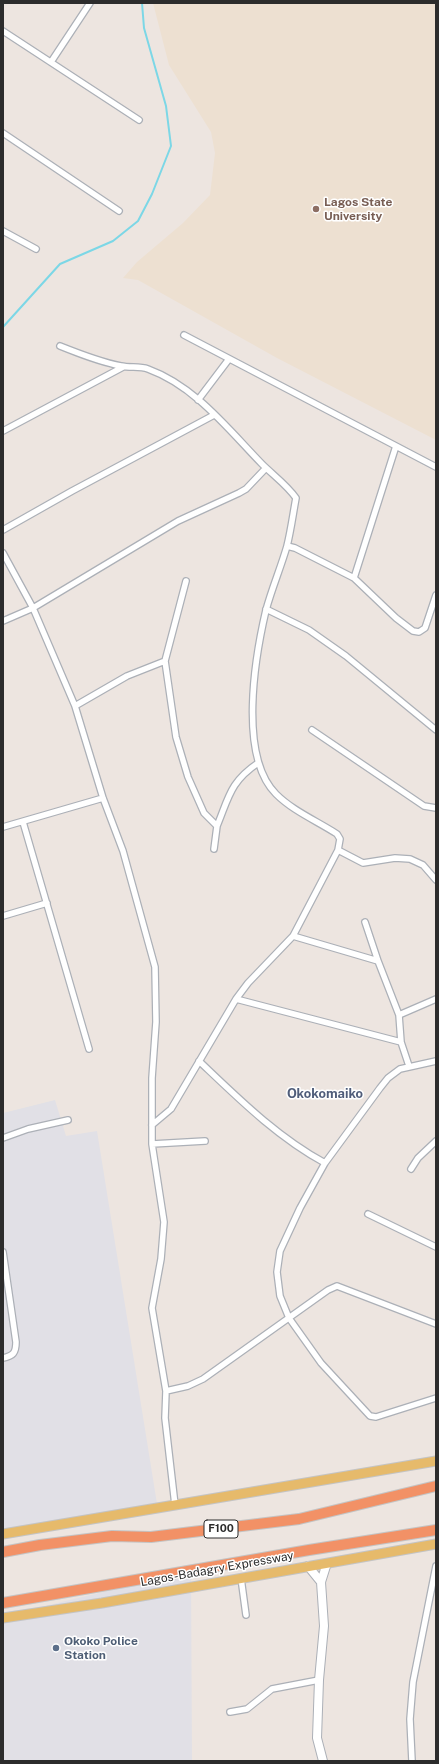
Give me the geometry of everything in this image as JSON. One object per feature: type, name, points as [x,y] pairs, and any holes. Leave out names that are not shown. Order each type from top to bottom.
[{"type":"highway","name":"F100","points":[[3,1552],[40,1545],[112,1536],[151,1537],[299,1519],[436,1486]]},
{"type":"highway","name":"Lagos-Badagry Expressway","points":[[3,1603],[309,1550],[436,1530]]},
{"type":"main road","points":[[3,1534],[436,1461]]},
{"type":"main road","name":"Lagos-Badagry Expressway","points":[[3,1618],[102,1603],[436,1544]]},
{"type":"main road","points":[[323,1761],[317,1738],[319,1680],[324,1626],[321,1582],[327,1563]]},
{"type":"main road","points":[[308,1566],[321,1582]]},
{"type":"street","points":[[50,62],[90,3]]},
{"type":"street","points":[[3,31],[138,120]]},
{"type":"street","points":[[3,133],[120,212]]},
{"type":"street","points":[[3,231],[36,249]]},
{"type":"street","points":[[184,335],[436,467]]},
{"type":"street","points":[[60,346],[88,358],[123,367],[146,368],[162,374],[178,384],[214,415],[266,468],[289,488],[296,498],[287,546],[266,609],[254,684],[252,708],[253,737],[258,763],[265,780],[276,794],[289,805],[336,834],[340,839],[338,850],[293,936],[248,983],[236,999],[171,1109],[152,1125]]},
{"type":"street","points":[[198,400],[229,359]]},
{"type":"street","points":[[3,431],[123,367]]},
{"type":"street","points":[[3,530],[72,491],[214,415]]},
{"type":"street","points":[[354,578],[396,446]]},
{"type":"street","points":[[3,621],[33,608],[178,521],[246,489],[266,468]]},
{"type":"street","points":[[287,546],[295,548],[354,578],[396,618],[413,631],[419,632],[425,628],[436,595]]},
{"type":"street","points":[[3,553],[33,608],[74,706],[103,798],[123,850],[154,967],[156,1022],[152,1078],[152,1144],[164,1222],[161,1259],[152,1308],[166,1391],[165,1418],[175,1505]]},
{"type":"street","points":[[186,581],[165,661],[176,737],[188,777],[204,813],[217,826]]},
{"type":"street","points":[[266,609],[309,630],[346,656],[436,730]]},
{"type":"street","points":[[74,706],[127,676],[165,661]]},
{"type":"street","points":[[312,730],[424,806],[436,808]]},
{"type":"street","points":[[214,849],[217,826],[228,795],[245,771],[258,763]]},
{"type":"street","points":[[3,827],[103,798]]},
{"type":"street","points":[[23,822],[88,1049]]},
{"type":"street","points":[[338,850],[364,863],[395,858],[410,859],[423,864],[436,880]]},
{"type":"street","points":[[3,916],[47,903]]},
{"type":"street","points":[[365,922],[399,1015],[401,1042],[409,1066]]},
{"type":"street","points":[[293,936],[378,961]]},
{"type":"street","points":[[236,999],[401,1042]]},
{"type":"street","points":[[399,1015],[436,999]]},
{"type":"street","points":[[199,1061],[257,1116],[307,1153],[325,1163]]},
{"type":"street","points":[[436,1061],[400,1069],[388,1078],[380,1088],[325,1163],[300,1208],[280,1251],[277,1272],[280,1296],[290,1318],[320,1363],[370,1416],[376,1417],[436,1398]]},
{"type":"street","points":[[3,1138],[28,1129],[68,1120]]},
{"type":"street","points":[[152,1144],[205,1141]]},
{"type":"street","points":[[411,1169],[418,1158],[436,1142]]},
{"type":"street","points":[[368,1214],[436,1247]]},
{"type":"street","points":[[3,1252],[16,1351],[12,1355],[3,1358]]},
{"type":"street","points":[[166,1391],[188,1386],[203,1379],[328,1290],[337,1286],[436,1324]]},
{"type":"street","points":[[412,1761],[410,1719],[413,1682],[436,1566]]},
{"type":"street","points":[[241,1578],[246,1615]]},
{"type":"street","points":[[230,1712],[247,1710],[272,1688],[319,1680]]},
{"type":"shaded area","name":"Lagos State University","points":[[153,3],[436,3],[436,440],[277,358],[138,280],[123,278],[137,262],[183,223],[210,195],[215,153],[211,132],[169,65]]},
{"type":"shaded area","points":[[55,1100],[66,1136],[97,1131],[158,1510],[3,1532],[3,1113]]},
{"type":"shaded area","points":[[191,1571],[192,1761],[3,1761],[3,1616]]},
{"type":"waterway","points":[[3,327],[60,264],[113,241],[138,221],[152,194],[171,146],[166,106],[144,28],[142,3]]},
{"type":"place","name":"Lagos State University","points":[[316,209]]},
{"type":"place","name":"Okoko Police Station","points":[[56,1648]]},
{"type":"district","name":"Okokomaiko","points":[[325,1094]]}]
